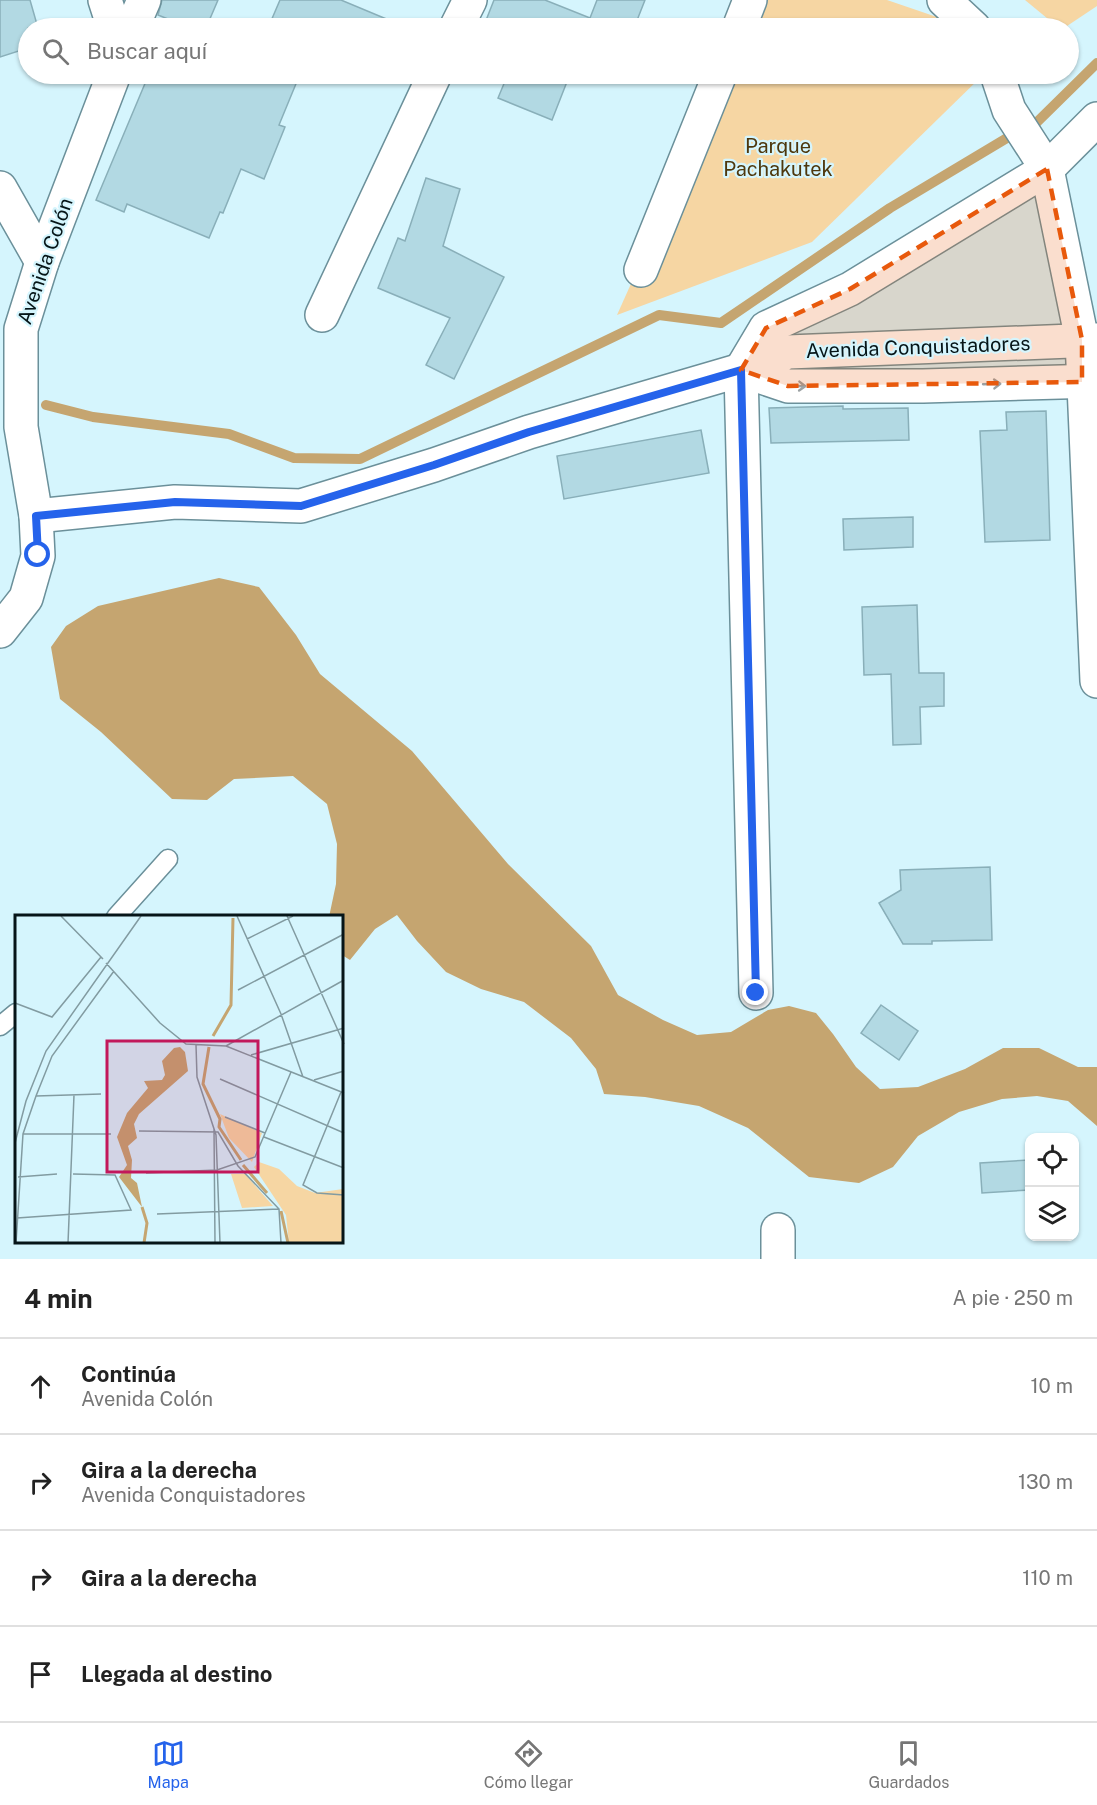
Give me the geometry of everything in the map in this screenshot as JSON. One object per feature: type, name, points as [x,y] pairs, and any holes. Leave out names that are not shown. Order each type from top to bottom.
[{"type":"street","points":[[105,0],[111,18]]},
{"type":"street","points":[[136,18],[144,0]]},
{"type":"street","points":[[461,18],[470,0]]},
{"type":"street","points":[[743,18],[750,0]]},
{"type":"street","points":[[944,0],[963,18]]},
{"type":"street","name":"Avenida Colón","points":[[0,631],[26,598],[38,555],[36,516],[21,427],[21,329],[42,261],[110,84]]},
{"type":"street","points":[[322,315],[430,84]]},
{"type":"street","points":[[641,270],[716,84]]},
{"type":"street","points":[[1000,84],[1009,110],[1047,169],[1089,340],[1097,681]]},
{"type":"street","points":[[756,993],[741,370],[766,328],[850,289],[1047,169],[1097,119]]},
{"type":"street","points":[[0,188],[42,261]]},
{"type":"street","name":"Avenida Conquistadores","points":[[36,516],[175,502],[301,506],[434,465],[529,432],[741,370],[788,352],[1089,340]]},
{"type":"street","name":"Avenida Conquistadores","points":[[741,370],[788,386],[922,386],[1090,381]]},
{"type":"lane","points":[[118,915],[168,859]]},
{"type":"lane","points":[[0,1026],[15,1014]]},
{"type":"highlighted area","points":[[1047,169],[1082,340],[1082,382],[788,386],[741,370],[766,328],[850,289]]},
{"type":"green space","points":[[757,0],[887,0],[940,18],[749,18]]},
{"type":"green space","points":[[1025,0],[1097,0],[1097,6],[1079,18],[1047,18]]},
{"type":"green space","name":"Parque Pachakutek","points":[[721,84],[974,84],[812,242],[617,315]]},
{"type":"shaded area","points":[[219,578],[259,587],[296,635],[320,674],[412,751],[508,864],[591,946],[618,995],[663,1020],[697,1035],[731,1032],[768,1010],[789,1006],[816,1013],[856,1067],[880,1089],[918,1087],[965,1069],[1003,1048],[1039,1048],[1078,1067],[1097,1067],[1097,1126],[1068,1101],[1037,1096],[1002,1099],[959,1112],[918,1136],[893,1167],[859,1183],[809,1177],[748,1128],[699,1106],[645,1097],[604,1094],[596,1069],[571,1038],[524,1002],[481,989],[446,972],[397,915],[375,929],[350,960],[344,956],[344,915],[329,915],[336,884],[337,844],[327,804],[293,776],[234,779],[207,800],[172,799],[101,732],[60,699],[51,647],[66,626],[98,606]]},
{"type":"building","points":[[0,0],[30,0],[35,18],[18,18],[18,51],[0,57]]},
{"type":"building","points":[[162,0],[218,0],[210,18],[165,18],[158,15]]},
{"type":"building","points":[[280,0],[341,0],[384,18],[272,18]]},
{"type":"building","points":[[494,0],[545,0],[590,18],[487,18]]},
{"type":"building","points":[[597,0],[645,0],[638,18],[590,18]]},
{"type":"building","points":[[145,84],[296,84],[279,125],[285,127],[264,179],[241,169],[223,213],[220,212],[209,238],[127,204],[124,212],[96,200]]},
{"type":"building","points":[[504,84],[566,84],[552,120],[498,98]]},
{"type":"building","points":[[426,178],[460,189],[443,246],[504,277],[454,379],[426,365],[450,318],[378,288],[398,238],[405,241]]},
{"type":"building","points":[[843,406],[843,409],[908,408],[909,440],[771,443],[769,408]]},
{"type":"building","points":[[1046,411],[1050,540],[985,542],[980,431],[1007,430],[1006,412]]},
{"type":"building","points":[[701,430],[709,473],[564,499],[557,456]]},
{"type":"building","points":[[913,517],[913,547],[844,550],[843,519]]},
{"type":"building","points":[[917,605],[919,673],[944,673],[944,706],[920,707],[921,744],[893,745],[891,674],[864,675],[862,607]]},
{"type":"building","points":[[990,867],[992,940],[903,944],[879,903],[901,890],[900,870]]},
{"type":"building","points":[[881,1005],[918,1031],[899,1060],[861,1033]]},
{"type":"building","points":[[1025,1160],[1025,1190],[982,1193],[980,1163]]},
{"type":"waterway","points":[[1079,81],[1097,63]]},
{"type":"waterway","points":[[1031,128],[1076,84]]},
{"type":"waterway","points":[[46,405],[93,417],[229,434],[294,458],[360,459],[659,315],[721,323],[890,208],[1007,138]]},
{"type":"route","points":[[38,555],[36,516],[175,502],[301,506],[434,465],[529,432],[741,370],[756,993]]}]
